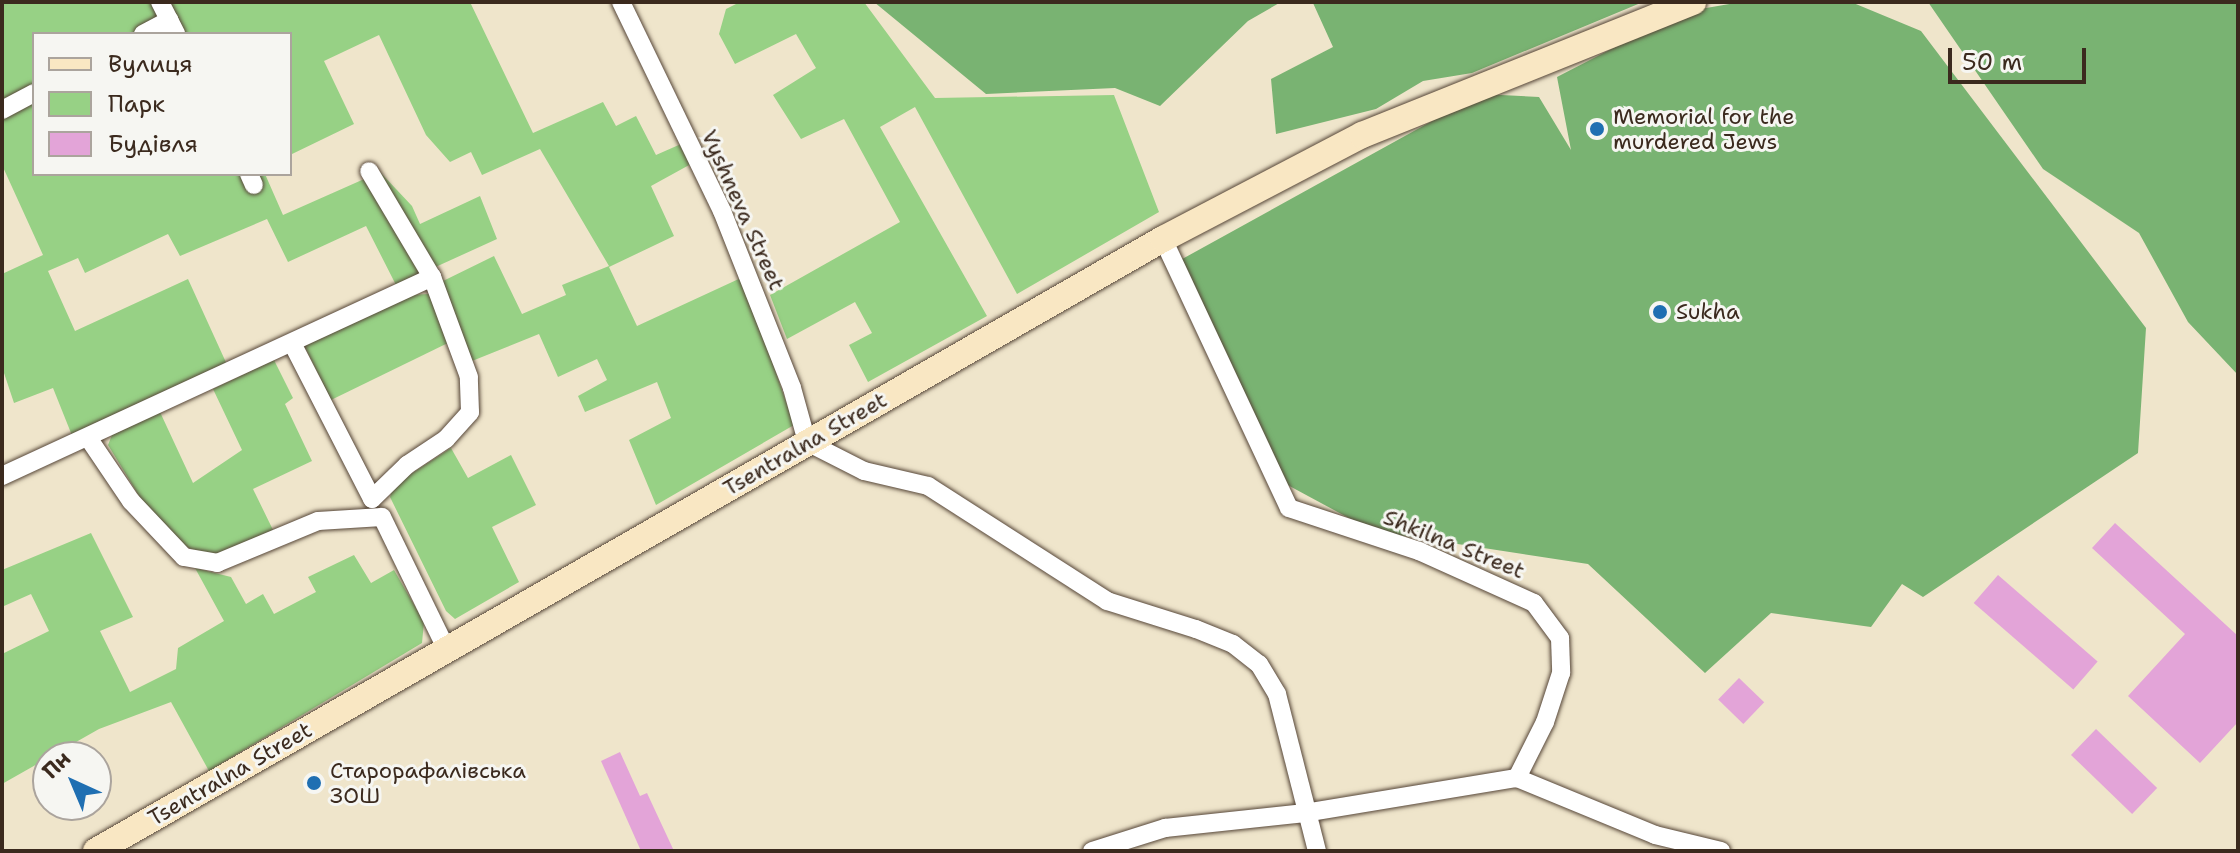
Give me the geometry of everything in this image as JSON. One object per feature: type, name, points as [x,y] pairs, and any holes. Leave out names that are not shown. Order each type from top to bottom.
[{"type":"main road","name":"Tsentralna Street","points":[[96,851],[1163,239],[1362,135],[1693,2]]},
{"type":"street","points":[[152,32],[173,27],[160,2]]},
{"type":"street","name":"Vyshneva Street","points":[[621,2],[722,211],[792,388],[807,442]]},
{"type":"street","points":[[2,110],[32,94]]},
{"type":"street","points":[[369,171],[432,277],[469,377],[470,412],[446,439],[407,465],[372,499]]},
{"type":"street","name":"Shkilna Street","points":[[1163,239],[1289,508],[1419,551],[1534,603],[1560,638],[1561,673],[1545,722],[1517,778]]},
{"type":"street","points":[[2,476],[293,345],[432,277]]},
{"type":"street","points":[[293,345],[447,650]]},
{"type":"street","points":[[89,439],[131,501],[184,557],[217,563],[318,521],[382,517]]},
{"type":"street","points":[[807,442],[864,471],[928,486],[1107,601],[1233,644],[1259,664],[1277,694],[1317,851]]},
{"type":"street","points":[[1092,851],[1165,828],[1305,813],[1517,778],[1667,838],[1721,851]]},
{"type":"street","points":[[1649,851],[1667,838]]},
{"type":"green space","points":[[2,2],[470,2],[533,133],[603,102],[616,126],[636,116],[656,155],[681,144],[691,164],[651,186],[674,236],[609,267],[637,326],[743,277],[794,425],[656,505],[629,440],[671,418],[657,382],[585,412],[578,396],[607,380],[597,359],[558,377],[539,334],[472,361],[441,282],[494,256],[522,314],[566,295],[562,285],[609,266],[540,149],[482,175],[471,152],[450,162],[426,135],[379,35],[324,61],[354,124],[292,154],[292,32],[32,32],[32,176],[266,176],[283,215],[380,172],[412,206],[420,224],[480,196],[497,239],[396,285],[366,226],[288,262],[267,219],[180,256],[168,234],[85,273],[78,258],[48,271],[75,331],[188,279],[229,369],[73,438],[53,388],[14,403],[2,367],[2,274],[43,255],[2,165]]},
{"type":"green space","points":[[740,2],[864,2],[935,98],[1114,95],[1159,212],[1017,294],[915,107],[880,127],[987,316],[868,382],[849,345],[872,333],[855,302],[787,339],[770,295],[900,222],[844,119],[801,139],[773,95],[816,68],[796,34],[735,64],[719,34],[726,9]]},
{"type":"green space","points":[[874,2],[1281,2],[1248,21],[1160,106],[1115,88],[986,94]]},
{"type":"green space","points":[[1643,2],[1472,73],[1423,81],[1376,109],[1276,134],[1271,79],[1333,47],[1313,3]]},
{"type":"green space","points":[[1741,2],[1851,2],[1921,31],[2146,328],[2138,453],[1923,597],[1902,584],[1871,627],[1771,613],[1705,673],[1588,564],[1373,531],[1267,474],[1175,263],[1481,94],[1539,97],[1571,150],[1557,77],[1683,12]]},
{"type":"green space","points":[[1928,2],[2238,2],[2238,375],[2188,322],[2139,233],[2043,169]]},
{"type":"green space","points":[[429,294],[452,341],[331,400],[304,345],[409,295]]},
{"type":"green space","points":[[274,360],[293,398],[285,404],[312,461],[253,489],[274,532],[210,558],[183,545],[144,504],[108,445],[112,435],[160,412],[193,483],[242,450],[213,389]]},
{"type":"green space","points":[[451,448],[468,478],[511,455],[536,505],[492,527],[519,582],[455,619],[446,611],[390,497],[394,485]]},
{"type":"green space","points":[[91,533],[133,617],[100,631],[130,692],[176,669],[178,648],[224,621],[195,568],[231,577],[246,604],[263,594],[274,614],[316,592],[308,577],[354,555],[371,583],[394,570],[424,622],[422,643],[209,771],[171,702],[99,729],[78,741],[32,741],[32,767],[2,784],[2,654],[49,631],[31,594],[4,606],[2,570]]},
{"type":"building","points":[[2115,523],[2238,636],[2238,722],[2200,763],[2128,696],[2185,634],[2092,548]]},
{"type":"building","points":[[1998,575],[2098,662],[2073,690],[1974,603]]},
{"type":"building","points":[[1739,678],[1764,702],[1743,724],[1718,700]]},
{"type":"building","points":[[2096,729],[2157,788],[2132,814],[2071,755]]},
{"type":"building","points":[[620,752],[640,796],[647,793],[674,851],[641,851],[601,761]]},
{"type":"place","name":"Memorial for the murdered Jews","points":[[1597,129]]},
{"type":"place","name":"Sukha","points":[[1660,312]]},
{"type":"place","name":"Старорафалівська ЗОШ","points":[[314,783]]}]
